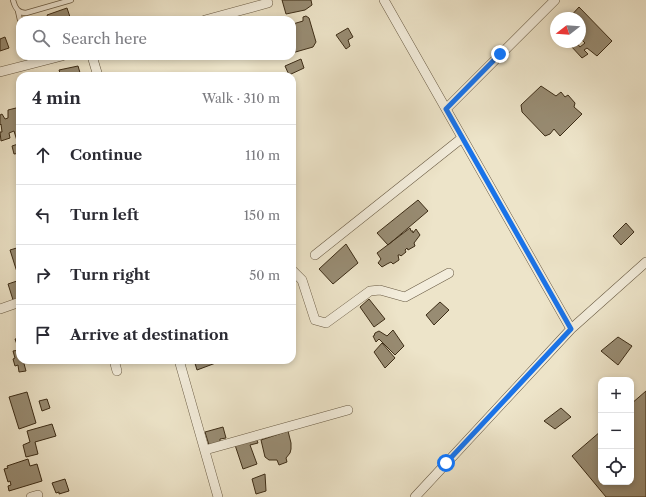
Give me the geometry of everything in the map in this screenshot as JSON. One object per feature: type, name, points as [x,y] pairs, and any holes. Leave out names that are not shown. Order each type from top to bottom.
[{"type":"street","points":[[384,0],[571,329]]},
{"type":"street","points":[[446,109],[555,0]]},
{"type":"street","points":[[218,16],[268,2]]},
{"type":"street","points":[[0,72],[30,60]]},
{"type":"street","points":[[93,60],[97,72]]},
{"type":"street","points":[[315,255],[462,138]]},
{"type":"street","points":[[415,497],[571,329],[646,262]]},
{"type":"street","points":[[296,274],[302,280],[315,320],[326,323],[370,291],[380,290],[405,297],[449,272]]},
{"type":"street","points":[[0,309],[16,303]]},
{"type":"street","points":[[115,364],[117,371]]},
{"type":"street","points":[[180,364],[218,497]]},
{"type":"street","points":[[205,450],[348,410]]},
{"type":"lane","points":[[13,0],[14,6],[18,11],[19,16]]},
{"type":"lane","points":[[18,11],[26,13],[71,0]]},
{"type":"building","points":[[282,0],[311,0],[312,5],[305,10],[286,14]]},
{"type":"building","points":[[579,7],[584,12],[574,12]]},
{"type":"building","points":[[67,8],[70,16],[47,16]]},
{"type":"building","points":[[586,14],[612,41],[597,56],[587,48],[584,50],[588,54],[582,58],[573,48],[586,48]]},
{"type":"building","points":[[306,16],[309,18],[316,42],[313,47],[296,52],[296,23],[303,21],[303,17]]},
{"type":"building","points":[[348,28],[353,37],[348,40],[350,46],[346,49],[336,35]]},
{"type":"building","points":[[5,37],[9,48],[0,51],[0,39]]},
{"type":"building","points":[[301,59],[304,68],[295,72],[288,72],[285,66]]},
{"type":"building","points":[[78,66],[80,72],[60,72],[59,70]]},
{"type":"building","points":[[541,86],[556,96],[561,92],[565,97],[568,95],[575,103],[574,107],[582,114],[560,136],[554,129],[550,134],[545,136],[522,112],[521,105]]},
{"type":"building","points":[[16,108],[16,138],[14,131],[9,133],[10,138],[1,141],[0,132],[2,132],[0,115],[2,114],[5,119],[8,118],[8,110]]},
{"type":"building","points":[[16,145],[16,154],[14,154],[12,146]]},
{"type":"building","points":[[418,200],[428,211],[388,245],[377,233]]},
{"type":"building","points":[[626,223],[634,232],[621,245],[613,236]]},
{"type":"building","points":[[410,228],[413,233],[416,229],[420,235],[414,243],[415,246],[408,250],[407,248],[405,250],[406,252],[401,256],[398,255],[399,260],[393,264],[391,262],[382,267],[378,263],[381,259],[377,253]]},
{"type":"building","points":[[346,244],[358,263],[333,284],[319,269]]},
{"type":"building","points":[[16,248],[16,269],[10,250]]},
{"type":"building","points":[[16,281],[16,302],[14,303],[8,284]]},
{"type":"building","points":[[369,299],[385,319],[374,327],[360,307]]},
{"type":"building","points":[[440,302],[449,310],[434,325],[426,315]]},
{"type":"building","points":[[393,330],[404,346],[395,355],[379,339],[376,342],[373,336],[379,331],[387,336]]},
{"type":"building","points":[[618,337],[632,346],[618,365],[601,351]]},
{"type":"building","points":[[382,343],[395,358],[385,368],[374,352]]},
{"type":"building","points":[[16,350],[16,364],[24,364],[26,371],[19,372],[18,365],[15,366],[13,351]]},
{"type":"building","points":[[195,364],[213,364],[197,370]]},
{"type":"building","points":[[646,391],[646,497],[606,497],[572,456],[598,434],[598,485],[634,485],[634,401]]},
{"type":"building","points":[[27,392],[36,423],[19,429],[9,397]]},
{"type":"building","points":[[47,399],[50,408],[42,411],[39,401]]},
{"type":"building","points":[[561,408],[571,417],[555,429],[544,421]]},
{"type":"building","points":[[52,424],[56,436],[35,442],[38,454],[26,457],[23,445],[30,442],[27,431]]},
{"type":"building","points":[[223,427],[226,438],[220,439],[220,442],[209,445],[205,432]]},
{"type":"building","points":[[288,431],[291,443],[290,453],[286,458],[287,462],[279,465],[277,460],[269,460],[265,457],[261,440]]},
{"type":"building","points":[[256,438],[258,443],[250,445],[257,464],[243,469],[235,445]]},
{"type":"building","points":[[28,459],[30,466],[37,464],[42,481],[9,491],[8,486],[11,485],[10,481],[8,482],[4,469],[8,468],[7,466]]},
{"type":"building","points":[[265,474],[266,491],[256,494],[252,479]]},
{"type":"building","points":[[65,479],[69,491],[59,494],[59,492],[56,493],[52,483]]},
{"type":"route","points":[[446,463],[571,329],[446,109],[500,54]]}]
